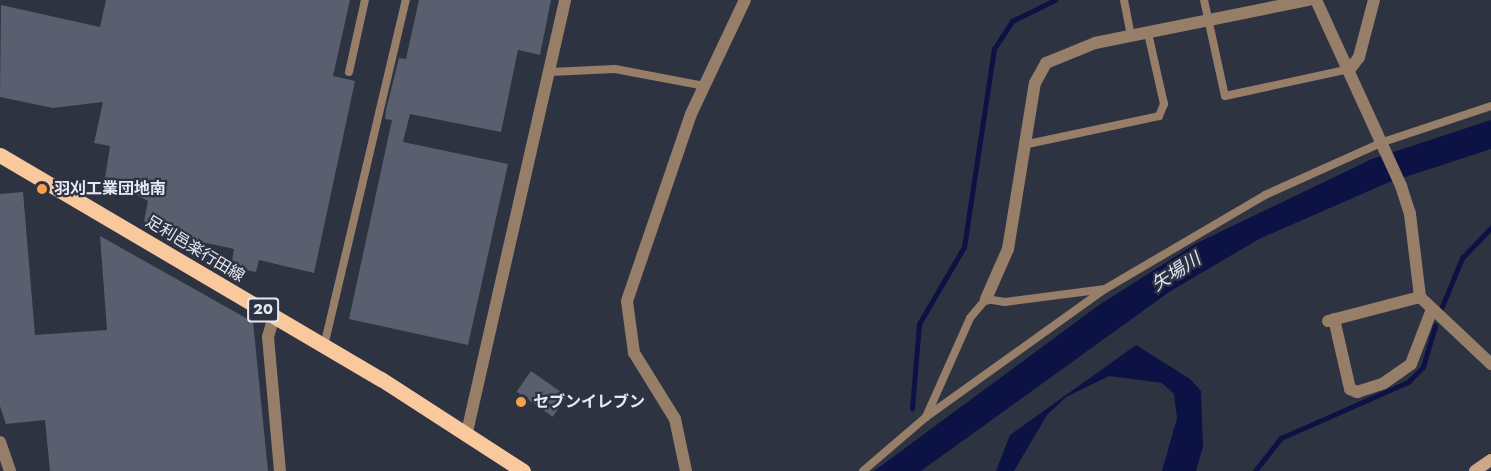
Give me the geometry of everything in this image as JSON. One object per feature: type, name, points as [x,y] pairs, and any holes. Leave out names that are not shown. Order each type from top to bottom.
[{"type":"main road","name":"足利邑楽行田線","points":[[0,155],[467,432],[523,471]]},
{"type":"main road","points":[[1475,471],[1491,459]]},
{"type":"street","points":[[467,432],[565,0]]},
{"type":"street","points":[[686,471],[675,419],[634,353],[626,317],[660,197],[705,86],[746,0]]},
{"type":"street","points":[[986,299],[1008,249],[1023,145],[1035,83],[1046,63],[1072,49],[1310,0]]},
{"type":"street","points":[[1316,0],[1350,69],[1401,186],[1413,230],[1420,297],[1431,312],[1491,364]]},
{"type":"street","points":[[1350,69],[1359,57],[1374,0]]},
{"type":"street","points":[[1420,297],[1331,320],[1350,389],[1357,392],[1384,383],[1411,364],[1431,312]]},
{"type":"street","points":[[274,316],[268,337],[280,471]]},
{"type":"street","points":[[0,442],[10,471]]},
{"type":"lane","points":[[349,72],[365,0]]},
{"type":"lane","points":[[324,346],[406,0]]},
{"type":"lane","points":[[1124,0],[1131,37]]},
{"type":"lane","points":[[1204,0],[1225,96],[1350,69]]},
{"type":"lane","points":[[1023,145],[1159,116],[1164,104],[1148,33]]},
{"type":"lane","points":[[549,72],[615,69],[705,86]]},
{"type":"lane","points":[[863,471],[926,417],[1105,289],[1296,177],[1491,106]]},
{"type":"lane","points":[[926,417],[970,318],[986,299],[1005,302],[1105,289]]},
{"type":"water","name":"矢場川","points":[[1491,120],[1491,149],[1387,183],[1259,239],[1169,292],[921,471],[874,471],[1099,305],[1195,244],[1372,159]]},
{"type":"water","points":[[1136,345],[1190,379],[1201,391],[1203,447],[1196,471],[1162,471],[1177,418],[1174,394],[1162,383],[1109,376],[1066,397],[1047,415],[1014,471],[996,471],[1010,435]]},
{"type":"building","points":[[106,0],[350,0],[333,76],[355,81],[314,273],[259,260],[256,272],[231,267],[234,249],[165,234],[144,221],[148,201],[105,178],[110,146],[94,143],[103,102],[53,108],[0,97],[1,5],[100,27]]},
{"type":"building","points":[[419,0],[551,0],[540,55],[518,50],[501,132],[410,114],[403,142],[508,164],[468,345],[349,319],[392,120],[385,119],[386,110],[399,58],[406,59]]},
{"type":"building","points":[[23,192],[35,335],[107,330],[100,236],[253,322],[268,471],[50,471],[45,420],[6,424],[0,406],[0,194]]},
{"type":"building","points":[[531,371],[567,396],[553,417],[517,391]]},
{"type":"waterway","points":[[912,409],[919,324],[964,247],[994,49],[1012,21],[1055,0]]},
{"type":"waterway","points":[[1441,309],[1462,258],[1491,228]]},
{"type":"waterway","points":[[1255,471],[1281,438],[1408,382],[1423,367],[1435,326]]},
{"type":"place","name":"羽刈工業団地南","points":[[42,189]]},
{"type":"place","name":"セブンイレブン","points":[[521,402]]}]
